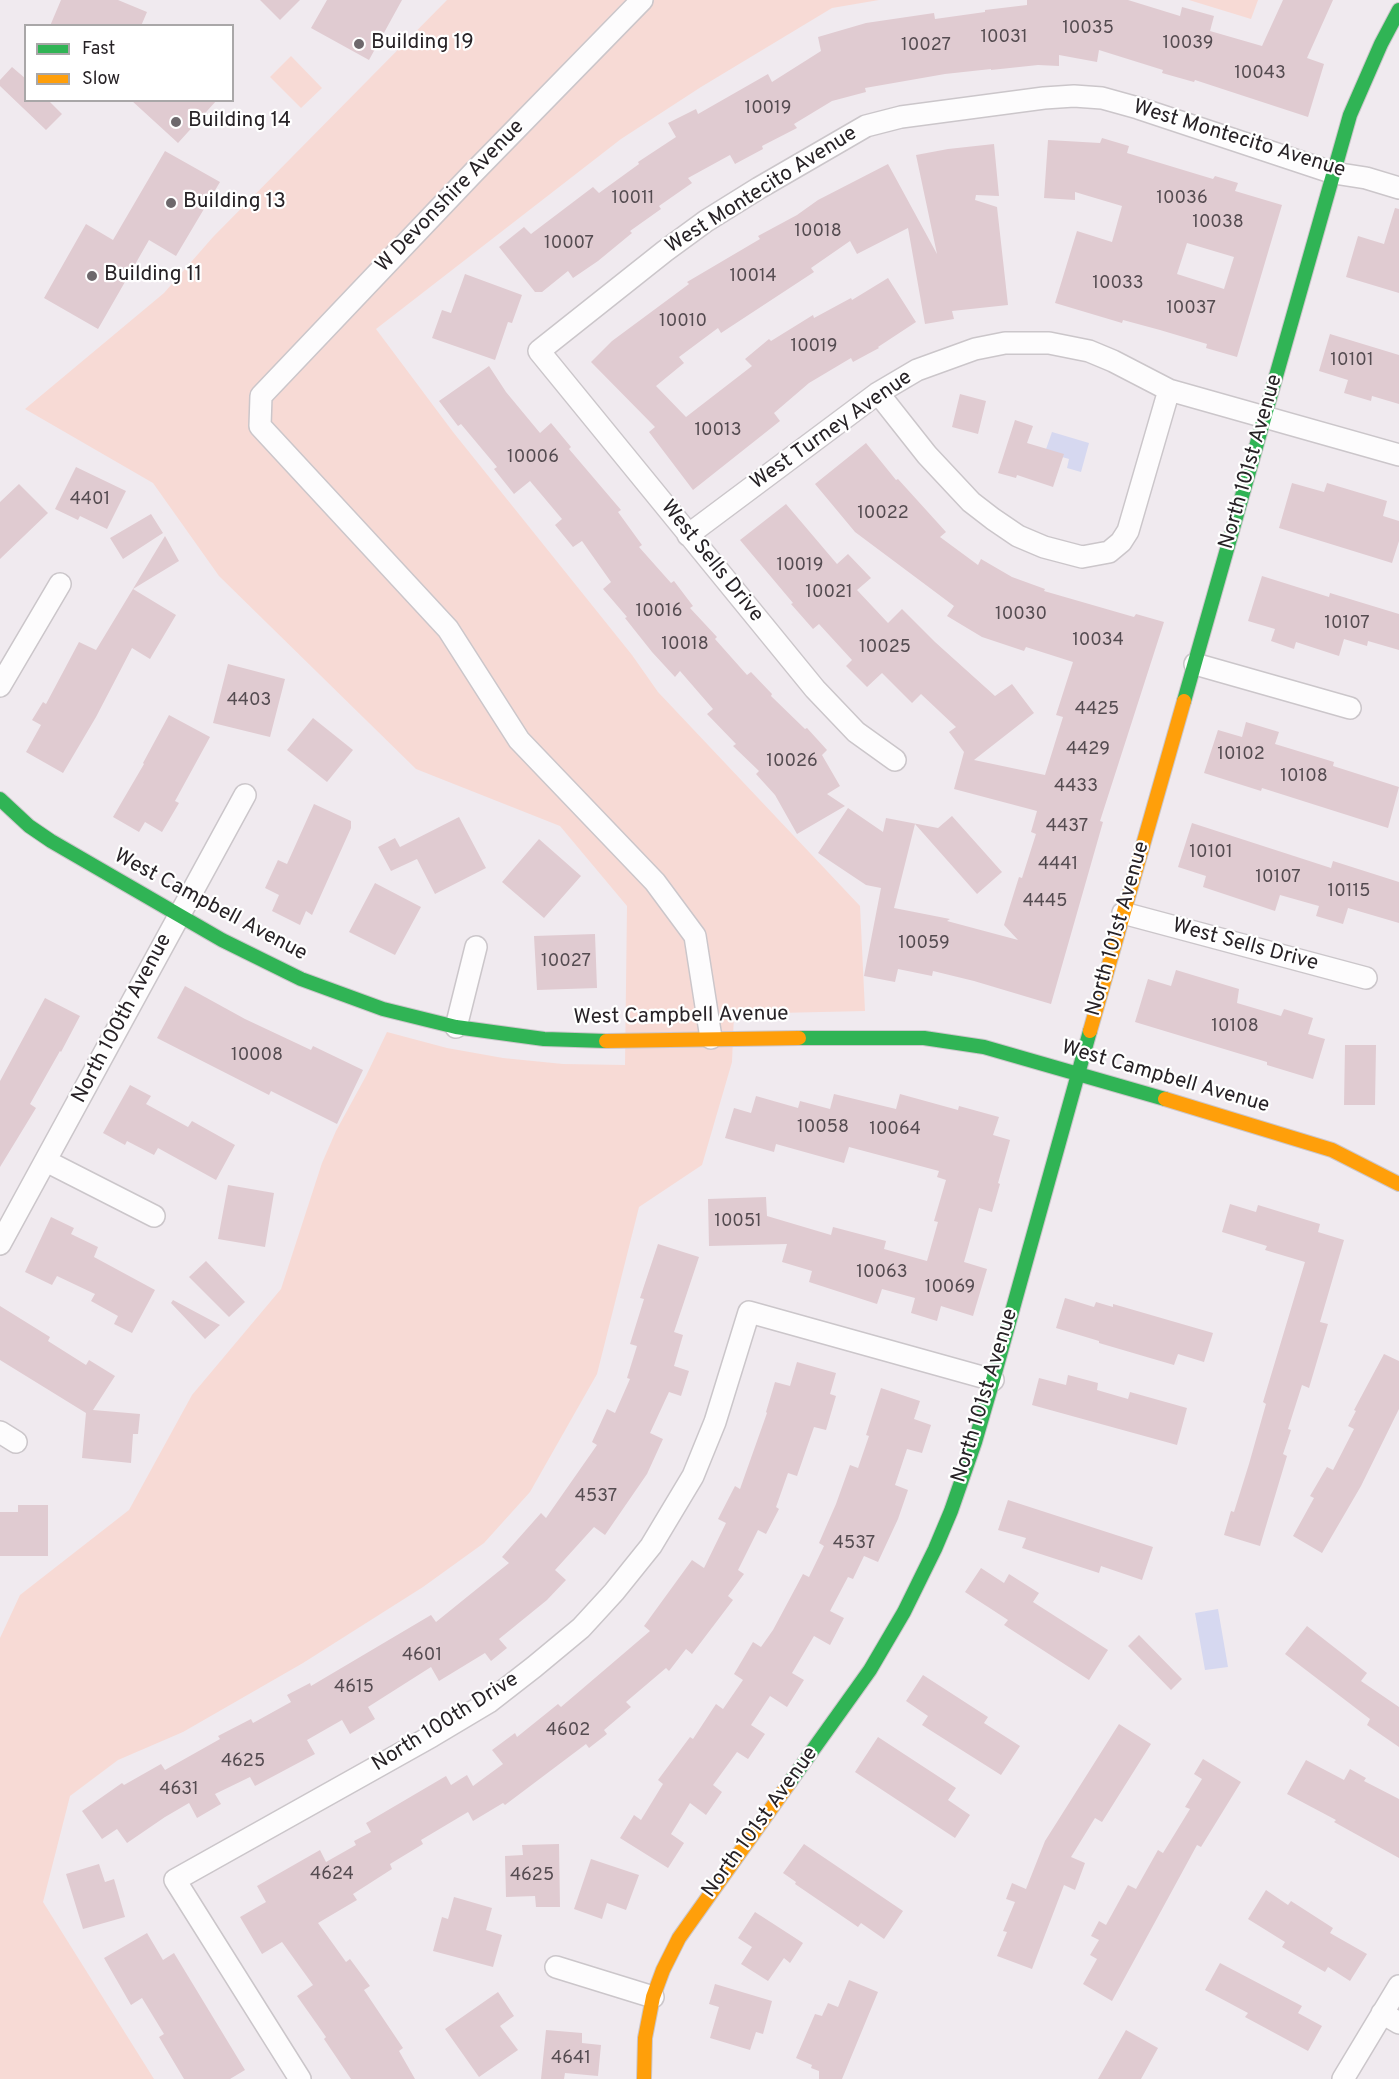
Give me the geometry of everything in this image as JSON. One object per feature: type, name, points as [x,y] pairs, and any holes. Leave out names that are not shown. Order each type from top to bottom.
[{"type":"street","name":"W Devonshire Avenue","points":[[642,0],[474,172],[261,396],[260,426],[448,629],[519,740],[655,882],[695,936],[711,1038]]},
{"type":"street","name":"North 101st Avenue","points":[[644,2079],[645,2038],[653,1997],[663,1970],[685,1929],[847,1704],[892,1635],[935,1549],[951,1511],[993,1380],[1077,1074],[1350,115],[1381,44],[1399,10]]},
{"type":"street","name":"West Montecito Avenue","points":[[539,351],[706,221],[867,126],[901,117],[1044,98],[1074,96],[1102,98],[1334,173],[1366,178],[1399,188]]},
{"type":"street","name":"West Turney Avenue","points":[[688,535],[878,393],[917,370],[966,352],[995,345],[1049,343],[1089,351],[1169,390],[1399,455]]},
{"type":"street","name":"West Sells Drive","points":[[539,351],[816,689],[856,732],[895,760]]},
{"type":"street","points":[[878,393],[934,463],[971,502],[1018,536],[1044,548],[1082,557],[1109,552],[1121,542],[1128,531],[1169,390]]},
{"type":"street","points":[[0,686],[60,584]]},
{"type":"street","points":[[1195,664],[1350,708]]},
{"type":"street","name":"North 100th Avenue","points":[[0,1244],[245,795]]},
{"type":"street","name":"West Campbell Avenue","points":[[0,799],[51,841],[222,940],[301,979],[383,1009],[456,1027],[544,1039],[603,1041],[711,1038],[924,1038],[984,1047],[1197,1108],[1332,1150],[1399,1184]]},
{"type":"street","name":"West Sells Drive","points":[[1123,913],[1366,978]]},
{"type":"street","points":[[456,1027],[476,947]]},
{"type":"street","points":[[46,1161],[154,1216]]},
{"type":"street","name":"North 100th Drive","points":[[300,2079],[176,1880],[489,1702],[581,1628],[651,1546],[693,1476],[715,1422],[749,1312],[993,1380]]},
{"type":"street","points":[[556,1966],[653,1997]]},
{"type":"street","points":[[1343,2079],[1391,2018],[1399,1986]]},
{"type":"shaded area","points":[[447,0],[879,0],[832,8],[701,87],[621,139],[376,329],[453,432],[632,655],[658,692],[860,906],[865,1011],[734,1014],[732,1062],[702,1165],[639,1207],[597,1374],[530,1492],[484,1543],[423,1587],[303,1663],[183,1732],[118,1760],[70,1796],[43,1902],[154,2079],[0,2079],[0,1638],[20,1595],[129,1510],[192,1395],[281,1289],[322,1163],[387,1032],[447,1048],[503,1058],[563,1064],[625,1065],[627,906],[560,826],[416,769],[219,576],[153,483],[25,409],[164,293],[213,237]]},
{"type":"shaded area","points":[[1189,0],[1258,0],[1251,19]]},
{"type":"shaded area","points":[[291,56],[322,88],[301,108],[270,77]]},
{"type":"water","points":[[1052,432],[1089,443],[1081,472],[1067,468],[1069,459],[1045,452]]},
{"type":"water","points":[[1218,1609],[1228,1667],[1205,1670],[1195,1613]]},
{"type":"building","points":[[61,0],[118,0],[147,12],[142,24],[51,24]]},
{"type":"building","points":[[260,0],[300,0],[280,20]]},
{"type":"building","name":"Building 19","points":[[327,0],[402,0],[369,60],[311,28]]},
{"type":"building","points":[[1027,0],[1128,0],[1180,16],[1182,7],[1214,16],[1210,31],[1262,46],[1283,0],[1333,0],[1307,58],[1324,64],[1308,117],[1195,80],[1194,82],[1162,73],[1163,70],[1099,50],[1097,62],[1059,55],[1059,66],[1038,65],[945,74],[865,88],[866,92],[832,101],[794,124],[797,128],[762,146],[763,149],[735,164],[730,155],[688,178],[692,183],[659,206],[661,209],[630,231],[632,233],[598,261],[573,278],[568,271],[542,292],[535,292],[499,247],[524,227],[531,234],[593,187],[599,193],[639,164],[638,162],[676,137],[668,123],[696,109],[698,114],[768,74],[772,82],[821,51],[818,37],[866,23],[934,13],[935,19],[985,12],[985,10],[1027,5]]},
{"type":"building","points":[[12,67],[24,77],[24,102],[50,102],[62,114],[46,130],[0,86],[0,80]]},
{"type":"building","name":"Building 14","points":[[133,102],[215,102],[178,143]]},
{"type":"building","points":[[1102,138],[1129,146],[1127,153],[1213,179],[1215,176],[1238,183],[1235,191],[1282,205],[1237,357],[1206,348],[1207,344],[1160,330],[1123,320],[1122,323],[1055,303],[1077,231],[1112,242],[1122,206],[1075,192],[1075,200],[1044,198],[1048,140],[1100,143]],"holes":[[[1187,243],[1234,257],[1224,289],[1177,274]]]},
{"type":"building","points":[[994,144],[999,196],[976,195],[975,200],[997,207],[1008,305],[952,311],[954,319],[925,324],[908,228],[857,254],[850,241],[811,268],[814,272],[721,333],[718,328],[679,357],[684,363],[656,386],[686,417],[752,366],[745,359],[769,339],[771,341],[813,315],[814,318],[851,298],[852,300],[888,278],[916,322],[879,348],[853,362],[851,358],[809,383],[774,413],[780,421],[693,490],[649,432],[655,427],[591,362],[612,341],[689,284],[687,282],[760,239],[758,236],[797,215],[818,200],[888,164],[937,254],[916,155]]},
{"type":"building","points":[[165,151],[220,182],[176,256],[149,240],[98,329],[44,298],[86,224],[113,240]]},
{"type":"building","points":[[1395,208],[1399,209],[1399,293],[1346,277],[1358,236],[1384,244]]},
{"type":"building","points":[[465,274],[522,295],[512,323],[508,322],[495,360],[432,338],[442,310],[451,313]]},
{"type":"building","points":[[1330,334],[1399,355],[1399,404],[1372,396],[1371,401],[1344,393],[1348,380],[1319,371]]},
{"type":"building","points":[[489,366],[506,392],[540,433],[551,423],[571,447],[569,449],[621,510],[618,512],[642,545],[639,547],[671,583],[674,581],[693,606],[690,608],[717,637],[715,639],[747,675],[751,672],[772,694],[771,696],[805,729],[807,728],[827,750],[822,755],[840,786],[827,794],[845,806],[797,834],[775,795],[756,774],[759,771],[733,746],[736,744],[707,714],[713,709],[680,671],[675,677],[652,652],[603,589],[611,582],[582,541],[573,547],[555,525],[562,519],[530,481],[514,494],[494,469],[497,467],[461,424],[458,426],[439,401]]},
{"type":"building","points":[[960,394],[986,401],[978,434],[952,427]]},
{"type":"building","points":[[1015,420],[1033,426],[1027,443],[1064,454],[1053,487],[1017,475],[1016,478],[998,473]]},
{"type":"building","points":[[866,443],[896,480],[898,479],[946,532],[940,537],[978,565],[981,559],[1012,577],[1045,589],[1044,591],[1134,617],[1136,614],[1164,622],[1100,821],[1103,822],[1051,1004],[933,971],[932,976],[898,969],[895,982],[864,976],[881,888],[866,885],[818,853],[848,808],[883,832],[886,818],[938,828],[952,816],[1002,872],[977,894],[915,824],[894,908],[950,919],[947,921],[1018,940],[1004,925],[1036,834],[1031,832],[1037,811],[954,789],[964,752],[949,732],[956,727],[921,694],[912,703],[882,673],[867,687],[846,666],[852,660],[819,624],[813,629],[791,604],[793,603],[740,540],[786,504],[837,564],[848,554],[871,578],[857,590],[888,623],[902,609],[995,696],[1012,684],[1034,713],[974,760],[1045,775],[1063,717],[1056,715],[1073,662],[1026,647],[1024,651],[982,637],[947,616],[954,606],[855,532],[815,484]]},
{"type":"building","points":[[76,467],[126,491],[107,529],[80,516],[78,520],[55,509]]},
{"type":"building","points":[[1292,483],[1324,492],[1327,483],[1387,501],[1383,516],[1399,521],[1399,541],[1392,563],[1279,528]]},
{"type":"building","points":[[19,484],[48,513],[0,559],[0,502]]},
{"type":"building","points":[[151,514],[163,533],[123,559],[110,538]]},
{"type":"building","points":[[165,536],[179,561],[133,589],[176,615],[150,659],[132,648],[96,717],[63,773],[26,752],[41,725],[32,720],[43,702],[46,704],[79,642],[96,650]]},
{"type":"building","points":[[1262,576],[1329,597],[1330,593],[1399,614],[1399,650],[1368,641],[1367,646],[1344,639],[1339,656],[1296,642],[1294,649],[1271,641],[1275,629],[1248,621]]},
{"type":"building","points":[[228,664],[285,679],[270,737],[213,723]]},
{"type":"building","points":[[169,715],[210,737],[175,801],[179,803],[162,832],[145,822],[139,832],[113,817]]},
{"type":"building","points":[[313,718],[353,750],[327,782],[287,750]]},
{"type":"building","points":[[1246,722],[1279,732],[1275,744],[1334,762],[1333,766],[1399,787],[1388,828],[1262,788],[1261,791],[1204,773],[1218,730],[1242,737]]},
{"type":"building","points":[[314,804],[351,821],[351,828],[312,915],[306,911],[300,925],[272,911],[279,895],[265,888],[278,860],[287,864]]},
{"type":"building","points":[[459,817],[486,868],[435,894],[417,859],[391,871],[378,847],[395,838],[400,847]]},
{"type":"building","points":[[1192,823],[1331,868],[1333,861],[1399,882],[1399,923],[1348,908],[1343,924],[1316,916],[1319,906],[1280,895],[1275,911],[1203,887],[1206,876],[1178,867]]},
{"type":"building","points":[[539,839],[581,876],[544,918],[502,882]]},
{"type":"building","points":[[375,883],[421,907],[395,955],[349,932]]},
{"type":"building","points":[[595,934],[597,988],[537,990],[534,936]]},
{"type":"building","points":[[1176,970],[1239,989],[1237,1003],[1281,1016],[1284,1009],[1313,1018],[1308,1034],[1325,1039],[1313,1079],[1267,1065],[1267,1062],[1135,1022],[1148,979],[1171,986]]},
{"type":"building","points":[[185,986],[245,1019],[311,1050],[313,1046],[363,1070],[337,1124],[271,1091],[269,1095],[157,1038]]},
{"type":"building","points":[[45,998],[80,1016],[30,1104],[36,1108],[0,1167],[0,1081]]},
{"type":"building","points":[[1345,1045],[1376,1045],[1375,1105],[1344,1105]]},
{"type":"building","points":[[130,1085],[151,1096],[146,1104],[188,1127],[192,1121],[235,1145],[216,1180],[158,1148],[154,1155],[127,1141],[125,1145],[103,1133]]},
{"type":"building","points":[[834,1094],[896,1109],[900,1094],[958,1110],[959,1106],[999,1117],[993,1135],[1010,1140],[998,1183],[1000,1184],[992,1212],[979,1208],[964,1262],[987,1269],[973,1316],[941,1306],[937,1321],[911,1313],[915,1298],[882,1289],[877,1304],[809,1282],[812,1271],[782,1262],[787,1244],[709,1246],[708,1199],[766,1197],[767,1216],[831,1235],[833,1227],[886,1241],[884,1249],[927,1261],[938,1222],[934,1221],[946,1180],[937,1177],[939,1171],[849,1147],[844,1163],[776,1144],[774,1152],[725,1138],[734,1108],[751,1113],[756,1096],[798,1108],[800,1101],[830,1109]]},
{"type":"building","points":[[228,1185],[274,1193],[265,1247],[218,1239]]},
{"type":"building","points":[[1230,1204],[1256,1212],[1258,1205],[1320,1224],[1318,1232],[1344,1240],[1320,1322],[1328,1324],[1309,1388],[1302,1385],[1288,1429],[1291,1430],[1283,1454],[1287,1456],[1260,1546],[1224,1535],[1249,1464],[1266,1404],[1263,1402],[1305,1262],[1265,1250],[1267,1246],[1222,1232]]},
{"type":"building","points":[[51,1217],[74,1228],[71,1234],[98,1247],[94,1257],[155,1290],[132,1333],[114,1324],[118,1316],[91,1301],[95,1294],[57,1276],[52,1285],[25,1272]]},
{"type":"building","points":[[658,1244],[699,1257],[674,1332],[683,1335],[674,1366],[689,1371],[681,1396],[669,1392],[650,1433],[663,1439],[647,1474],[605,1535],[594,1527],[555,1570],[566,1580],[547,1600],[499,1639],[507,1648],[491,1661],[485,1653],[439,1681],[431,1667],[368,1707],[375,1719],[350,1734],[342,1720],[307,1740],[315,1754],[255,1786],[250,1777],[215,1794],[221,1804],[197,1818],[189,1803],[127,1843],[117,1829],[102,1839],[82,1811],[122,1783],[124,1785],[161,1764],[165,1770],[220,1739],[218,1736],[251,1719],[253,1723],[291,1702],[287,1695],[310,1683],[311,1686],[431,1615],[436,1622],[509,1563],[502,1557],[541,1513],[546,1518],[597,1445],[592,1442],[607,1409],[615,1413],[630,1379],[627,1378],[637,1346],[630,1344],[644,1299],[640,1298]]},
{"type":"building","points":[[206,1261],[245,1302],[229,1317],[189,1277]]},
{"type":"building","points":[[1065,1298],[1094,1307],[1096,1302],[1113,1307],[1113,1304],[1213,1333],[1204,1362],[1178,1354],[1174,1365],[1056,1328]]},
{"type":"building","points":[[173,1300],[220,1325],[205,1339],[171,1303]]},
{"type":"building","points":[[0,1306],[50,1337],[48,1341],[86,1365],[89,1360],[115,1376],[93,1410],[140,1414],[138,1434],[133,1434],[131,1463],[82,1458],[86,1413],[0,1360]]},
{"type":"building","points":[[1384,1354],[1399,1361],[1399,1409],[1361,1486],[1322,1553],[1293,1536],[1314,1498],[1310,1496],[1327,1467],[1333,1470],[1354,1429],[1348,1426],[1356,1411],[1354,1410]]},
{"type":"building","points":[[797,1362],[836,1373],[830,1394],[836,1396],[826,1430],[814,1427],[797,1476],[788,1473],[776,1507],[779,1509],[766,1534],[758,1530],[738,1570],[744,1574],[728,1596],[733,1600],[692,1654],[686,1649],[669,1671],[666,1668],[626,1702],[631,1707],[604,1730],[607,1734],[589,1748],[586,1744],[505,1805],[503,1803],[473,1821],[468,1812],[421,1840],[423,1844],[390,1864],[392,1869],[353,1894],[357,1900],[318,1923],[346,1962],[350,1959],[370,1986],[364,1990],[403,2048],[399,2051],[415,2079],[351,2079],[324,2039],[326,2037],[297,1996],[313,1985],[282,1942],[262,1954],[240,1917],[266,1902],[257,1886],[320,1850],[326,1862],[356,1845],[354,1841],[371,1832],[366,1823],[446,1776],[451,1785],[467,1775],[473,1786],[503,1764],[492,1750],[515,1733],[517,1737],[558,1704],[561,1707],[650,1631],[644,1626],[692,1560],[704,1568],[726,1523],[718,1519],[735,1486],[740,1489],[767,1413],[775,1382],[790,1386]]},
{"type":"building","points":[[1068,1375],[1098,1383],[1097,1390],[1128,1399],[1130,1392],[1187,1408],[1177,1445],[1032,1405],[1039,1378],[1066,1385]]},
{"type":"building","points":[[881,1388],[920,1401],[914,1419],[931,1425],[922,1453],[907,1449],[895,1485],[908,1490],[898,1519],[878,1562],[864,1556],[853,1579],[848,1577],[830,1611],[844,1618],[830,1645],[814,1636],[792,1673],[804,1680],[787,1707],[770,1696],[751,1725],[765,1734],[748,1759],[737,1752],[713,1785],[722,1792],[706,1815],[690,1803],[671,1834],[684,1843],[668,1868],[620,1838],[634,1815],[641,1820],[663,1784],[658,1780],[690,1737],[693,1739],[716,1704],[723,1709],[743,1680],[734,1674],[753,1642],[761,1647],[773,1630],[803,1574],[809,1577],[824,1546],[819,1543],[850,1465],[858,1468]]},
{"type":"building","points":[[1008,1500],[1153,1547],[1142,1580],[1101,1566],[1099,1573],[1022,1548],[1026,1538],[998,1530]]},
{"type":"building","points":[[18,1505],[48,1505],[48,1556],[0,1556],[0,1512],[18,1512]]},
{"type":"building","points":[[981,1568],[1004,1583],[1009,1574],[1039,1593],[1033,1602],[1108,1650],[1089,1680],[1004,1625],[1008,1620],[965,1592]]},
{"type":"building","points":[[1307,1626],[1367,1673],[1361,1681],[1399,1707],[1399,1747],[1367,1725],[1370,1719],[1285,1654]]},
{"type":"building","points":[[1139,1635],[1182,1679],[1171,1690],[1128,1646]]},
{"type":"building","points":[[923,1675],[988,1717],[984,1723],[1020,1746],[1001,1775],[922,1725],[928,1716],[906,1701]]},
{"type":"building","points":[[1119,1724],[1151,1744],[1102,1822],[1095,1818],[1071,1857],[1085,1863],[1075,1890],[1064,1885],[1032,1969],[997,1956],[1007,1932],[1003,1931],[1015,1902],[1006,1899],[1012,1883],[1026,1889],[1045,1841]]},
{"type":"building","points":[[878,1737],[956,1788],[948,1800],[970,1815],[955,1838],[855,1772]]},
{"type":"building","points":[[1203,1759],[1241,1782],[1201,1847],[1197,1845],[1112,2001],[1083,1984],[1097,1959],[1090,1955],[1099,1940],[1091,1936],[1099,1921],[1106,1925],[1128,1885],[1136,1889],[1158,1850],[1163,1853],[1190,1809],[1185,1807],[1202,1779],[1194,1774]]},
{"type":"building","points":[[1306,1760],[1344,1780],[1350,1769],[1366,1778],[1364,1781],[1399,1799],[1399,1858],[1287,1794]]},
{"type":"building","points":[[559,1844],[560,1907],[536,1907],[535,1896],[506,1897],[505,1856],[523,1855],[522,1845]]},
{"type":"building","points":[[804,1844],[903,1911],[884,1939],[861,1923],[858,1927],[795,1884],[796,1882],[783,1873]]},
{"type":"building","points":[[591,1859],[639,1875],[626,1910],[607,1903],[602,1919],[574,1909]]},
{"type":"building","points":[[99,1864],[105,1882],[114,1879],[125,1917],[83,1929],[66,1874]]},
{"type":"building","points":[[1266,1890],[1288,1905],[1291,1901],[1333,1928],[1330,1933],[1367,1954],[1350,1981],[1328,1967],[1325,1972],[1282,1947],[1285,1942],[1248,1919]]},
{"type":"building","points":[[454,1897],[492,1908],[486,1930],[502,1935],[493,1967],[433,1951],[442,1917],[448,1919]]},
{"type":"building","points":[[755,1912],[803,1943],[790,1963],[784,1958],[768,1981],[741,1964],[752,1947],[738,1938]]},
{"type":"building","points":[[147,1933],[163,1960],[174,1953],[245,2070],[230,2079],[184,2079],[159,2037],[164,2034],[142,1998],[131,2005],[104,1958]]},
{"type":"building","points":[[1220,1963],[1302,2006],[1298,2013],[1322,2026],[1308,2051],[1245,2017],[1248,2013],[1205,1990]]},
{"type":"building","points":[[849,1980],[878,1992],[842,2079],[819,2079],[819,2071],[796,2058],[815,2014],[822,2016],[828,2003],[838,2007]]},
{"type":"building","points":[[715,1984],[772,2001],[763,2034],[756,2032],[750,2050],[710,2038],[719,2007],[709,2004]]},
{"type":"building","points":[[498,1992],[514,2016],[500,2026],[518,2050],[479,2077],[445,2029]]},
{"type":"building","points":[[546,2030],[582,2033],[582,2043],[601,2045],[598,2076],[565,2073],[564,2079],[541,2079]]},
{"type":"building","points":[[1126,2030],[1158,2048],[1141,2079],[1098,2079]]},
{"type":"traffic: fast","points":[[1184,701],[1350,115],[1381,44],[1399,10]]},
{"type":"traffic: fast","points":[[0,799],[29,826],[51,841],[222,940],[301,979],[383,1009],[456,1027],[544,1039],[606,1041]]},
{"type":"traffic: fast","points":[[790,1782],[870,1670],[904,1612],[951,1511],[993,1380],[1090,1031]]},
{"type":"traffic: fast","points":[[799,1038],[924,1038],[984,1047],[1165,1099]]},
{"type":"traffic: slow","points":[[1090,1031],[1184,701]]},
{"type":"traffic: slow","points":[[606,1041],[799,1038]]},
{"type":"traffic: slow","points":[[1165,1099],[1332,1150],[1399,1184]]},
{"type":"traffic: slow","points":[[644,2079],[645,2038],[653,1997],[663,1970],[679,1938],[790,1782]]},
{"type":"place","name":"Building 19","points":[[359,44]]},
{"type":"place","name":"Building 14","points":[[176,122]]},
{"type":"place","name":"Building 13","points":[[171,203]]},
{"type":"place","name":"Building 11","points":[[92,276]]}]
